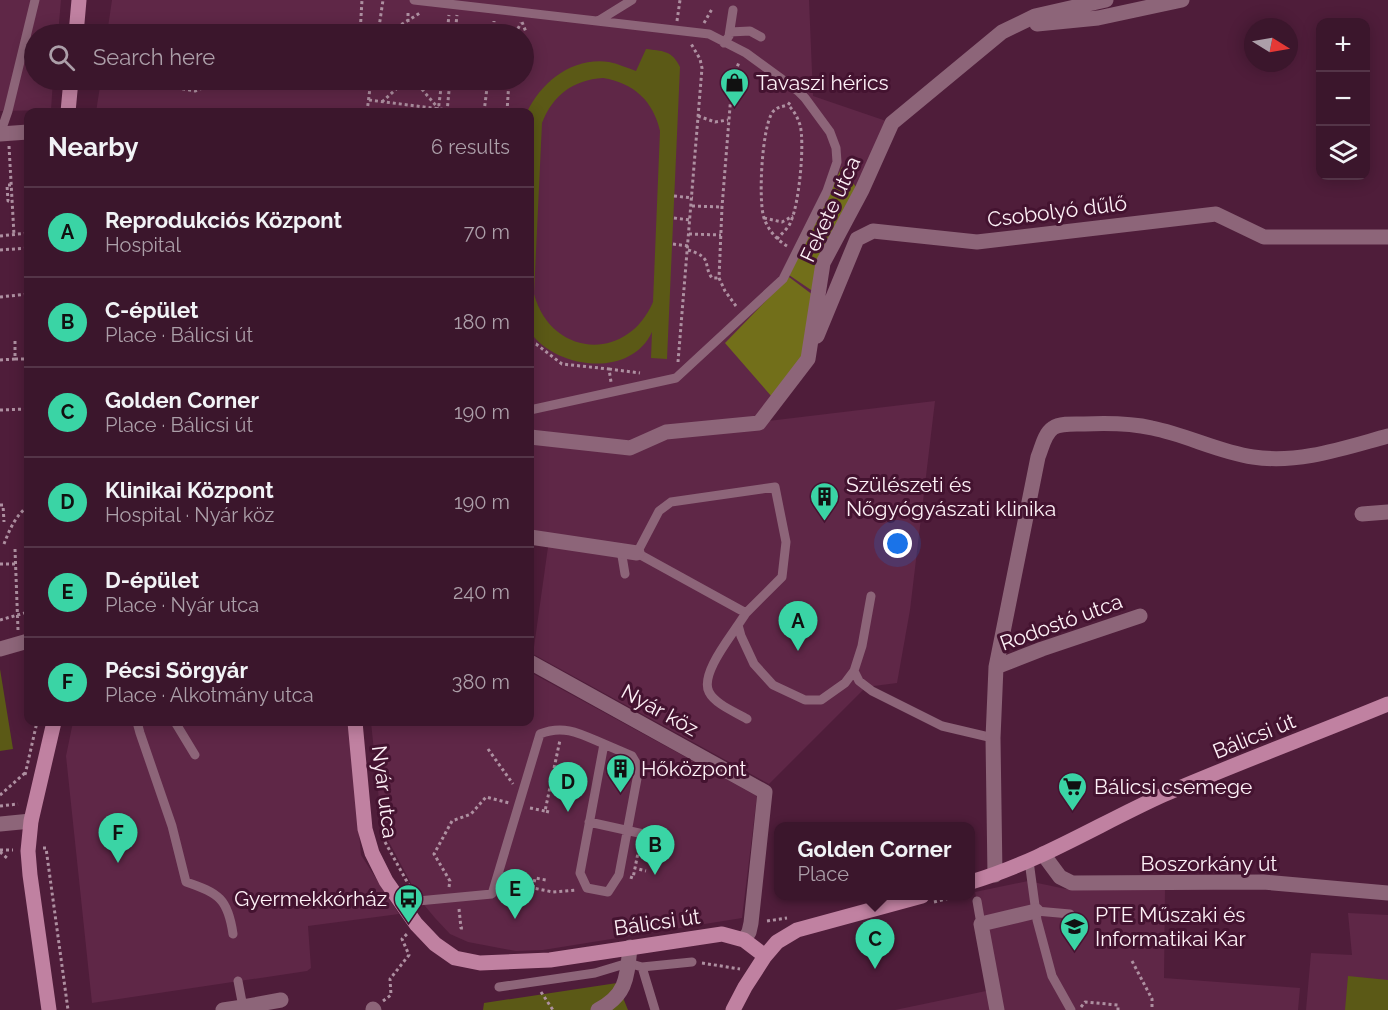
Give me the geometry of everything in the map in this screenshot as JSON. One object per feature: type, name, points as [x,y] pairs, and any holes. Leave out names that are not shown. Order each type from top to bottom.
[{"type":"street","points":[[77,24],[79,0]]},
{"type":"street","name":"Fekete utca","points":[[534,437],[630,448],[666,432],[759,423],[808,359],[823,263],[862,190],[892,123],[1002,32],[1035,16],[1106,0]]},
{"type":"street","name":"Fekete utca","points":[[1002,32],[1038,24],[1098,18],[1182,0]]},
{"type":"street","points":[[68,108],[70,90]]},
{"type":"street","points":[[3,137],[24,133]]},
{"type":"street","name":"Csobolyó dűlő","points":[[808,359],[857,239],[873,231],[977,242],[1216,213],[1264,237],[1388,237]]},
{"type":"street","name":"Rodostó utca","points":[[995,875],[993,738],[996,668],[1038,457],[1046,437],[1053,428],[1068,424],[1107,423],[1151,427],[1254,457],[1299,458],[1332,452],[1388,436]]},
{"type":"street","points":[[1362,514],[1388,512]]},
{"type":"street","points":[[534,538],[637,553]]},
{"type":"street","name":"Rodostó utca","points":[[996,668],[1042,649],[1140,616]]},
{"type":"street","points":[[0,649],[24,642]]},
{"type":"street","name":"Nyár köz","points":[[534,664],[765,792],[751,923],[744,940]]},
{"type":"street","name":"Bálicsi út","points":[[975,881],[995,875],[1036,857],[1163,795],[1388,704]]},
{"type":"street","points":[[49,1010],[28,851],[31,821],[53,726]]},
{"type":"street","name":"Nyár utca","points":[[355,726],[365,830],[372,853],[386,881],[416,924],[435,944],[463,961],[480,963],[550,960]]},
{"type":"street","points":[[0,824],[31,821]]},
{"type":"street","name":"Boszorkány út","points":[[1036,857],[1060,877],[1072,883],[1263,882],[1388,893]]},
{"type":"street","points":[[734,1010],[745,987],[765,956],[777,942],[797,930],[925,900]]},
{"type":"street","points":[[997,1010],[981,924],[1036,911]]},
{"type":"street","name":"Bálicsi út","points":[[550,960],[722,934],[744,940],[765,956]]},
{"type":"street","points":[[598,1010],[611,1004],[623,989],[635,965],[630,947]]},
{"type":"street","points":[[224,1010],[281,1000]]},
{"type":"lane","points":[[29,24],[35,0]]},
{"type":"lane","points":[[414,0],[709,34],[746,53],[798,91],[830,132],[836,148],[837,162],[827,191],[783,279],[676,378],[534,409]]},
{"type":"lane","points":[[598,21],[632,0]]},
{"type":"lane","points":[[724,43],[730,32],[733,10]]},
{"type":"lane","points":[[730,32],[750,32],[761,37]]},
{"type":"lane","points":[[3,137],[24,45]]},
{"type":"lane","points":[[746,613],[637,553],[659,511],[671,502],[775,487],[786,542],[782,577],[746,613],[711,669],[707,681],[708,691],[719,702],[747,719]]},
{"type":"lane","points":[[621,550],[625,574]]},
{"type":"lane","points":[[738,625],[754,664],[773,685],[805,700],[821,700],[845,683],[854,671],[862,646],[870,596]]},
{"type":"lane","points":[[854,671],[859,681],[865,686],[942,726],[993,738]]},
{"type":"lane","points":[[139,726],[172,826],[186,882],[215,893],[230,912],[233,934]]},
{"type":"lane","points":[[177,726],[195,755]]},
{"type":"lane","points":[[402,905],[418,900],[492,894],[540,734],[552,729],[575,731],[632,756],[639,768],[619,874],[608,892],[587,888],[580,873],[604,744]]},
{"type":"lane","points":[[589,822],[666,839]]},
{"type":"lane","points":[[1036,857],[1036,911],[1052,976],[1071,1010]]},
{"type":"lane","points":[[977,901],[981,924]]},
{"type":"lane","points":[[1036,911],[1070,914]]},
{"type":"lane","points":[[499,987],[635,965],[692,962]]},
{"type":"lane","points":[[635,965],[655,1010]]},
{"type":"lane","points":[[238,981],[244,1008]]},
{"type":"path","points":[[361,24],[362,0]]},
{"type":"path","points":[[379,24],[383,0]]},
{"type":"path","points":[[676,378],[693,198],[702,68],[700,58],[687,39],[676,30],[680,0]]},
{"type":"path","points":[[404,24],[437,3]]},
{"type":"path","points":[[456,24],[459,5]]},
{"type":"path","points":[[746,53],[736,66],[732,82],[719,278],[729,298],[746,315]]},
{"type":"path","points":[[368,108],[370,90]]},
{"type":"path","points":[[382,102],[395,90]]},
{"type":"path","points":[[422,90],[436,108]]},
{"type":"path","points":[[438,108],[441,90]]},
{"type":"path","points":[[447,108],[449,90]]},
{"type":"path","points":[[484,108],[487,90]]},
{"type":"path","points":[[507,108],[508,90]]},
{"type":"path","points":[[796,251],[777,239],[764,218],[761,187],[765,137],[771,115],[777,107],[788,105],[798,91]]},
{"type":"path","points":[[369,100],[422,108]]},
{"type":"path","points":[[400,104],[400,108]]},
{"type":"path","points":[[777,239],[791,223],[797,195],[801,127],[795,111],[788,105]]},
{"type":"path","points":[[698,116],[715,122],[725,120],[729,122]]},
{"type":"path","points":[[3,137],[11,185],[14,235]]},
{"type":"path","points":[[11,185],[7,185],[7,193],[8,201],[12,201]]},
{"type":"path","points":[[674,196],[693,198]]},
{"type":"path","points":[[692,206],[722,207]]},
{"type":"path","points":[[764,218],[782,222],[793,216]]},
{"type":"path","points":[[674,218],[690,220]]},
{"type":"path","points":[[0,236],[24,234]]},
{"type":"path","points":[[689,234],[721,235]]},
{"type":"path","points":[[673,244],[699,253],[707,261],[712,278],[719,278]]},
{"type":"path","points":[[0,250],[24,248]]},
{"type":"path","points":[[0,297],[24,294]]},
{"type":"path","points":[[15,340],[15,359]]},
{"type":"path","points":[[534,344],[562,364],[650,374]]},
{"type":"path","points":[[0,360],[24,359]]},
{"type":"path","points":[[609,369],[612,392]]},
{"type":"path","points":[[0,410],[24,409]]},
{"type":"path","points":[[0,506],[3,505],[4,522]]},
{"type":"path","points":[[4,544],[8,532],[24,510]]},
{"type":"path","points":[[15,549],[18,616],[24,642]]},
{"type":"path","points":[[0,564],[15,564]]},
{"type":"path","points":[[0,621],[24,614]]},
{"type":"path","points":[[549,812],[545,811],[562,730]]},
{"type":"path","points":[[488,749],[519,801]]},
{"type":"path","points":[[0,795],[25,773]]},
{"type":"path","points":[[465,928],[461,928],[452,898],[450,881],[434,854],[452,821],[471,814],[486,797],[519,801]]},
{"type":"path","points":[[0,806],[18,804]]},
{"type":"path","points":[[642,834],[635,868],[646,871]]},
{"type":"path","points":[[385,842],[418,900]]},
{"type":"path","points":[[28,851],[46,848],[68,1010]]},
{"type":"path","points":[[1,851],[7,858]]},
{"type":"path","points":[[533,888],[535,878],[546,880]]},
{"type":"path","points":[[492,894],[533,888],[553,892],[587,888]]},
{"type":"path","points":[[751,923],[793,917]]},
{"type":"path","points":[[374,1009],[391,995],[390,979],[409,955],[402,939],[416,924]]},
{"type":"path","points":[[1132,961],[1152,999],[1152,1010]]},
{"type":"path","points":[[692,962],[750,970]]},
{"type":"path","points":[[540,981],[543,996],[553,1010]]},
{"type":"path","points":[[1085,1002],[1118,1005],[1118,1010]]},
{"type":"shaded area","points":[[0,0],[61,0],[59,24],[24,24],[24,90],[52,90],[51,108],[0,111]]},
{"type":"shaded area","points":[[112,0],[809,0],[813,96],[892,123],[823,263],[808,359],[760,422],[935,401],[910,610],[897,683],[866,687],[769,784],[534,655],[549,540],[534,538],[534,108],[97,108],[99,90],[534,90],[534,24],[108,24]]},
{"type":"shaded area","points":[[646,49],[670,54],[680,67],[667,359],[651,358],[652,332],[642,347],[627,357],[593,364],[574,361],[557,354],[542,345],[534,336],[534,294],[534,108],[529,108],[550,81],[571,67],[596,61],[620,65],[636,71]],"holes":[[[603,78],[614,80],[633,89],[647,102],[657,120],[660,131],[653,302],[641,322],[626,335],[608,343],[590,344],[572,340],[556,330],[543,315],[534,294],[542,123],[552,104],[565,91],[582,82]]]},
{"type":"shaded area","points":[[842,167],[858,190],[814,292],[789,275]]},
{"type":"shaded area","points":[[789,277],[813,295],[802,359],[772,397],[725,343]]},
{"type":"shaded area","points":[[0,669],[13,749],[0,751]]},
{"type":"shaded area","points":[[534,674],[757,796],[742,918],[543,950],[516,951],[468,942],[450,934],[420,900],[382,829],[371,726],[534,726]]},
{"type":"shaded area","points":[[72,726],[349,726],[361,855],[399,914],[308,926],[311,968],[307,971],[92,1003],[66,756]]},
{"type":"shaded area","name":"PTE Műszaki és Informatikai Kar","points":[[1028,881],[1066,889],[1165,889],[1164,978],[1300,988],[1298,1010],[895,1010],[986,991],[981,924],[975,892]]},
{"type":"shaded area","points":[[1348,913],[1388,915],[1388,1010],[1306,1010],[1311,953],[1352,955]]},
{"type":"shaded area","points":[[1348,976],[1388,980],[1388,1010],[1345,1010]]},
{"type":"shaded area","points":[[617,983],[628,1010],[483,1010],[484,1003]]},
{"type":"place","name":"Tavaszi hérics","points":[[735,108]]},
{"type":"place","name":"Szülészeti és Nőgyógyászati klinika","points":[[825,522]]},
{"type":"place","name":"Reprodukciós Központ","points":[[798,651]]},
{"type":"place","name":"Hőközpont","points":[[620,794]]},
{"type":"place","name":"Klinikai Központ","points":[[568,812]]},
{"type":"place","name":"Bálicsi csemege","points":[[1073,812]]},
{"type":"place","name":"Pécsi Sörgyár","points":[[118,863]]},
{"type":"place","name":"C-épület","points":[[655,875]]},
{"type":"place","name":"D-épület","points":[[515,919]]},
{"type":"place","name":"Gyermekkórház","points":[[408,924]]},
{"type":"place","name":"PTE Műszaki és Informatikai Kar","points":[[1074,952]]},
{"type":"place","name":"Golden Corner","points":[[875,969]]}]
